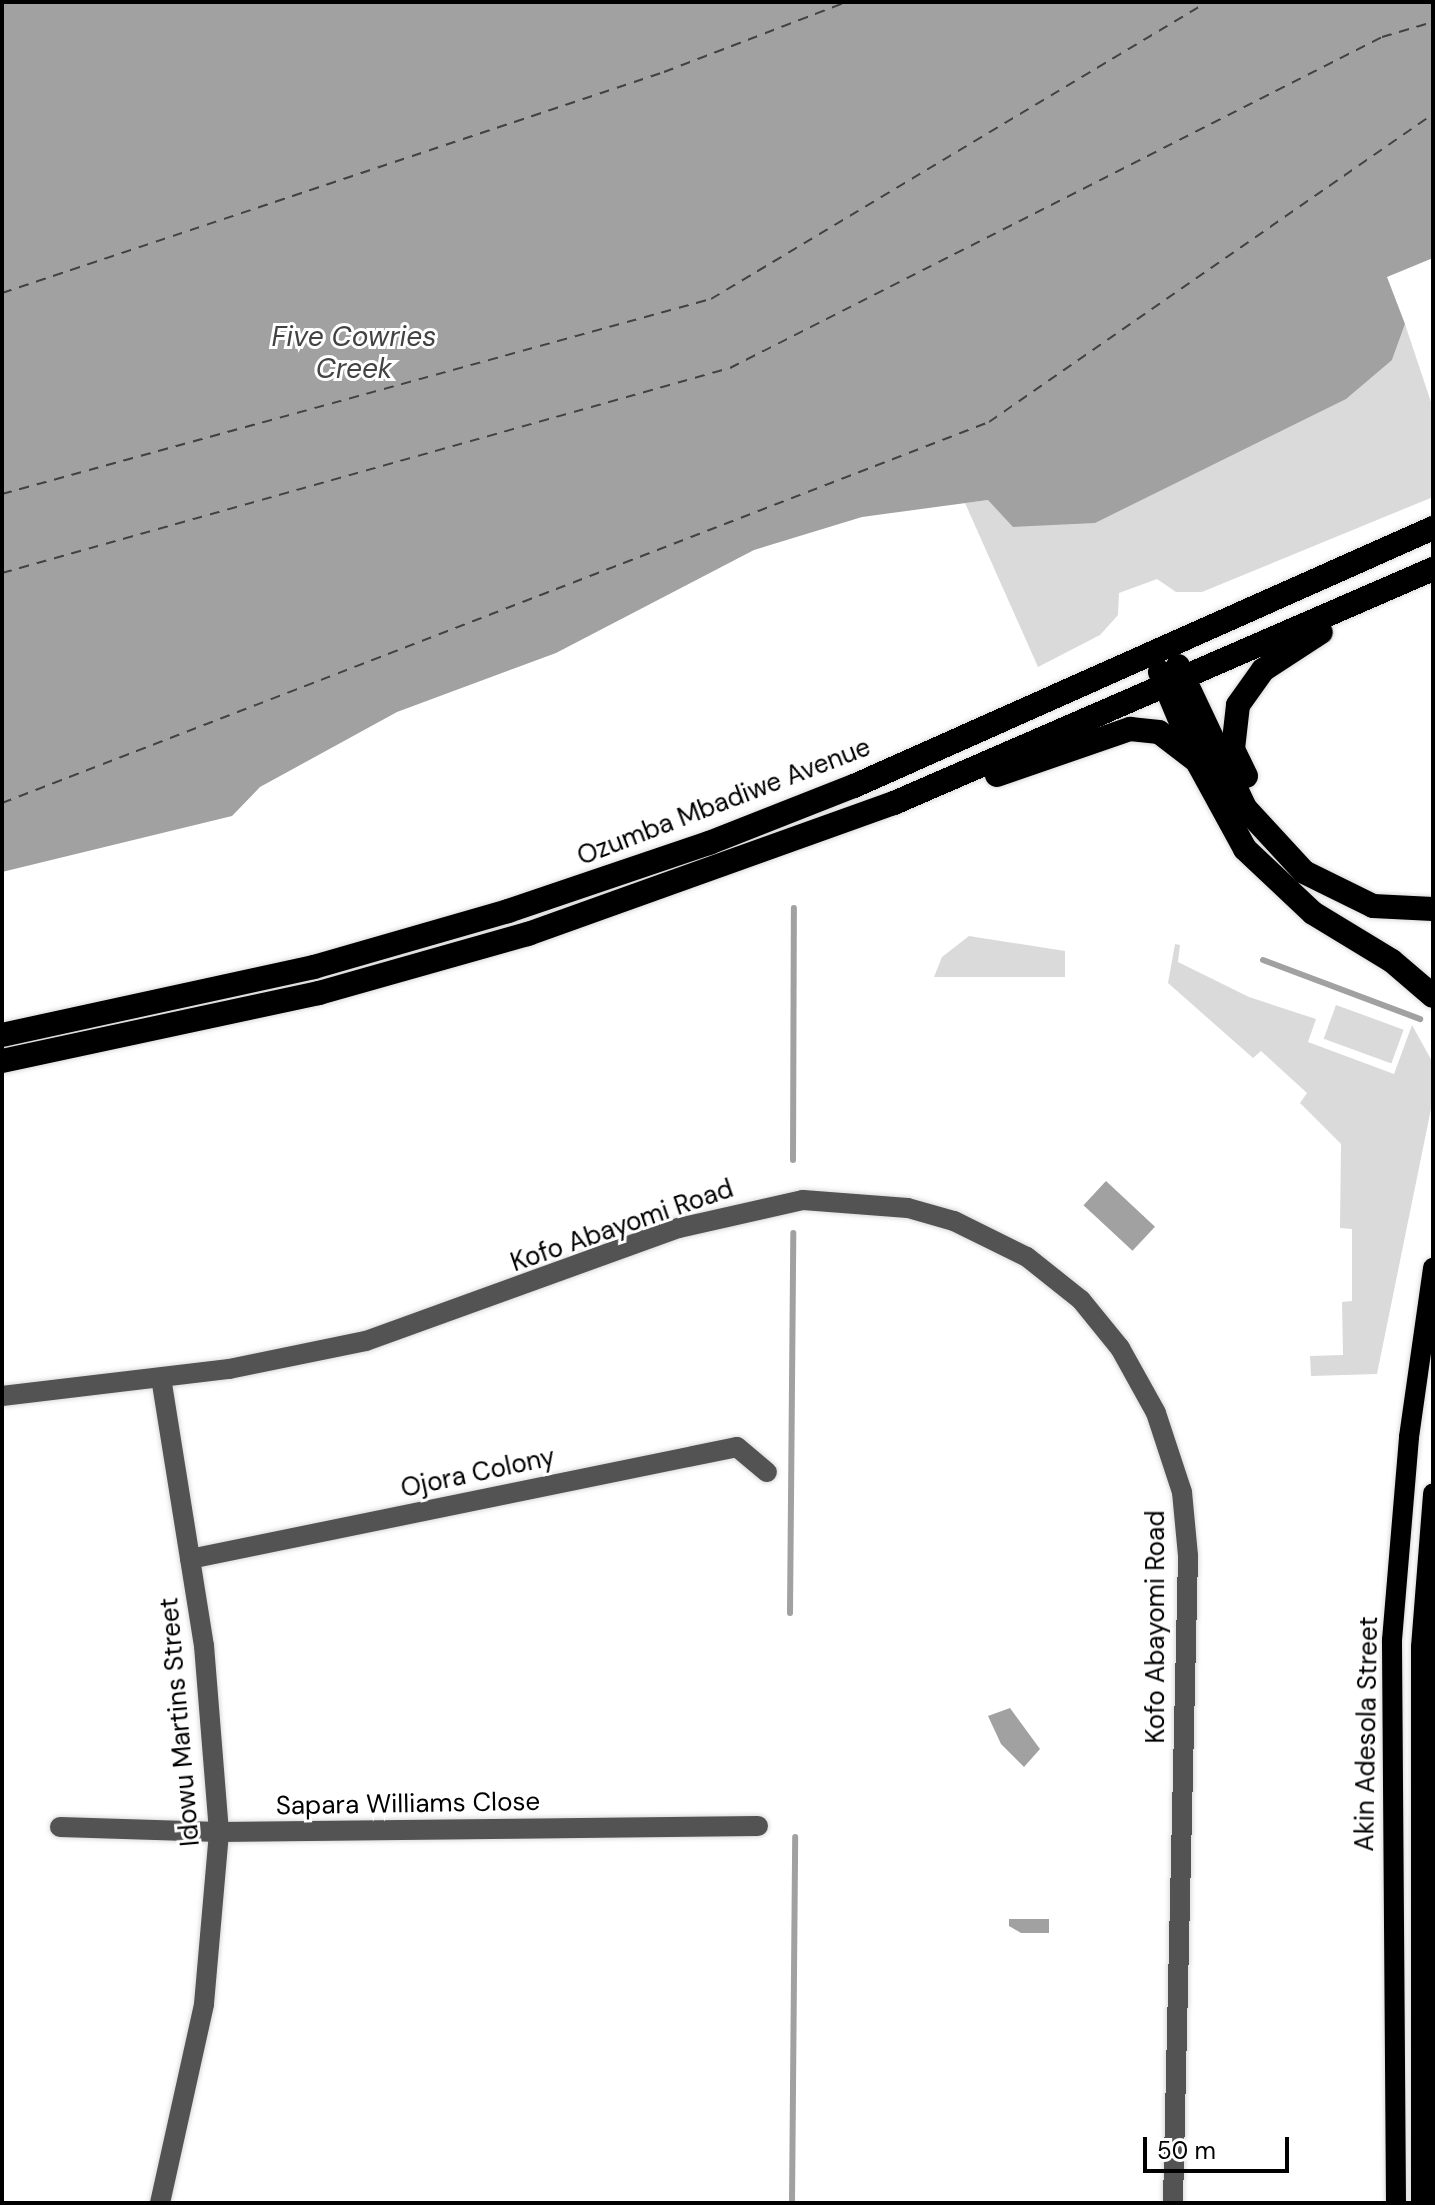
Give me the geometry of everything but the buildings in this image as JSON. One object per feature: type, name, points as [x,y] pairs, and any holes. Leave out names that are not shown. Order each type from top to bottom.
[{"type":"highway","name":"Ozumba Mbadiwe Avenue","points":[[2,1035],[314,967],[508,911],[709,843],[854,786],[1433,528]]},
{"type":"highway","name":"Ozumba Mbadiwe Avenue","points":[[2,1061],[319,993],[499,942],[894,803],[1433,569]]},
{"type":"highway","points":[[1266,829],[1233,749],[1238,705],[1263,670],[1357,603]]},
{"type":"highway","points":[[1161,650],[1198,763],[1245,849],[1274,880],[1313,913],[1416,978],[1433,996]]},
{"type":"highway","points":[[1174,682],[1235,790],[1304,872],[1347,898],[1396,910],[1433,909]]},
{"type":"highway","points":[[894,803],[1005,772],[1121,730],[1159,732],[1198,763]]},
{"type":"main road","name":"Akin Adesola Street","points":[[1396,2203],[1392,1640],[1409,1437],[1433,1268]]},
{"type":"main road","name":"Akin Adesola Street","points":[[1421,2203],[1421,1647],[1433,1493]]},
{"type":"street","name":"Kofo Abayomi Road","points":[[2,1396],[161,1378],[366,1341],[679,1228],[803,1200],[863,1201],[954,1221],[1027,1257],[1061,1283],[1110,1334],[1136,1372],[1173,1463],[1188,1529],[1173,2203]]},
{"type":"street","name":"Idowu Martins Street","points":[[160,2203],[204,2004],[219,1832],[204,1646],[161,1378]]},
{"type":"street","name":"Ojora Colony","points":[[190,1559],[737,1447],[767,1472]]},
{"type":"street","name":"Sapara Williams Close","points":[[60,1827],[219,1832],[758,1826]]},
{"type":"shaded area","points":[[1405,324],[1433,408],[1433,497],[1202,592],[1176,592],[1157,579],[1119,593],[1118,615],[1100,635],[1038,667],[965,503],[988,500],[1392,360]]},
{"type":"shaded area","points":[[969,936],[1065,951],[1065,977],[934,977],[942,957]]},
{"type":"shaded area","points":[[1175,944],[1180,945],[1178,962],[1249,997],[1316,1019],[1308,1042],[1394,1074],[1412,1025],[1433,1063],[1433,1099],[1377,1374],[1311,1376],[1310,1356],[1343,1355],[1342,1302],[1352,1301],[1352,1229],[1340,1228],[1341,1144],[1300,1103],[1307,1093],[1261,1051],[1253,1058],[1168,983]]},
{"type":"shaded area","points":[[1336,1005],[1404,1030],[1391,1063],[1324,1039]]},
{"type":"water","name":"Five Cowries Creek","points":[[2,2],[1433,2],[1433,258],[1387,277],[1405,324],[1392,360],[1346,399],[1095,523],[1013,527],[988,500],[862,517],[754,550],[556,653],[397,712],[260,787],[232,816],[2,872]]},
{"type":"water","points":[[1106,1181],[1155,1227],[1132,1251],[1083,1205]]},
{"type":"water","points":[[1010,1708],[1040,1749],[1024,1767],[1001,1744],[988,1716]]},
{"type":"water","points":[[1009,1919],[1049,1919],[1049,1933],[1021,1933],[1009,1926]]},
{"type":"waterway","points":[[793,1160],[794,908]]},
{"type":"waterway","points":[[1263,960],[1420,1019]]},
{"type":"waterway","points":[[790,1613],[793,1233]]},
{"type":"waterway","points":[[792,2203],[795,1837]]},
{"type":"ferry route","points":[[2,293],[664,72],[846,2]]},
{"type":"ferry route","points":[[2,494],[711,299],[1207,2]]},
{"type":"ferry route","points":[[2,573],[730,368],[1382,37],[1433,22]]},
{"type":"ferry route","points":[[2,803],[989,422],[1433,114]]}]
